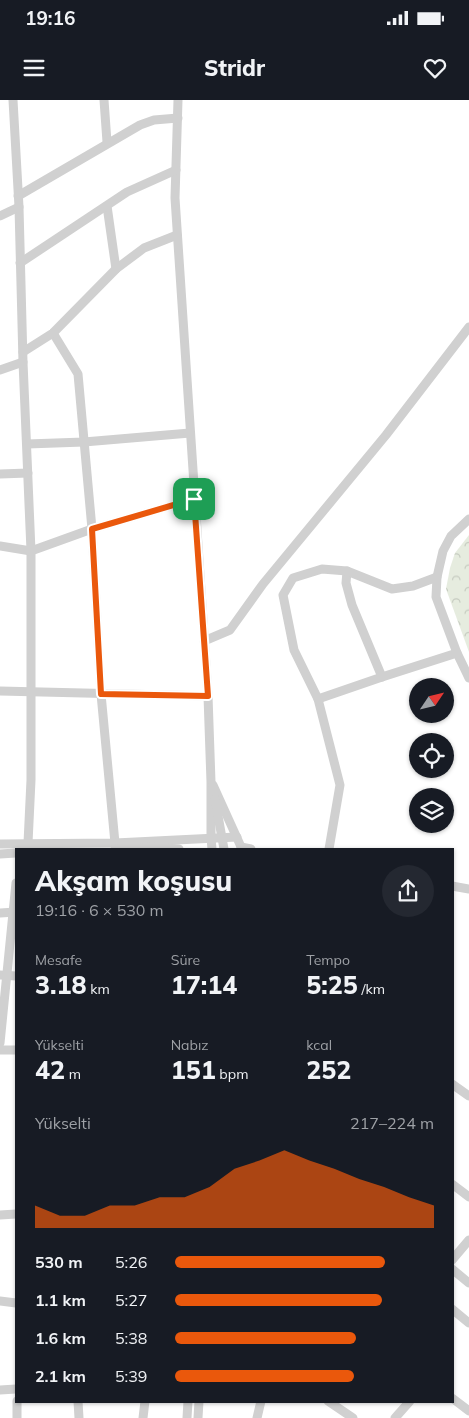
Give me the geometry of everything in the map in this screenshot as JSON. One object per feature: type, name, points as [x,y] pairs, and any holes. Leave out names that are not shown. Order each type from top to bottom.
[{"type":"street","points":[[13,100],[19,207],[31,550],[31,780],[26,846]]},
{"type":"street","points":[[104,100],[107,142]]},
{"type":"street","points":[[178,100],[175,198],[208,696],[212,848]]},
{"type":"street","points":[[18,196],[107,142],[140,125],[154,120],[178,118]]},
{"type":"street","points":[[20,263],[127,192],[176,170]]},
{"type":"street","points":[[107,206],[116,269]]},
{"type":"street","points":[[0,216],[19,207]]},
{"type":"street","points":[[23,352],[53,333],[116,269],[144,248],[177,235]]},
{"type":"street","points":[[204,641],[230,630],[262,584],[386,435],[469,327]]},
{"type":"street","points":[[53,333],[78,374],[92,529],[101,694],[115,846]]},
{"type":"street","points":[[0,370],[23,362]]},
{"type":"street","points":[[27,444],[190,434]]},
{"type":"street","points":[[0,474],[28,473]]},
{"type":"street","points":[[0,546],[31,550],[92,529],[194,499]]},
{"type":"street","points":[[469,519],[451,536],[443,551],[437,577],[436,597],[457,653],[469,678]]},
{"type":"street","points":[[329,848],[340,785],[318,699],[294,650],[283,595],[293,578],[322,569],[347,571],[392,589],[413,586],[437,577]]},
{"type":"street","points":[[347,571],[346,583],[352,606],[382,677]]},
{"type":"street","points":[[318,699],[457,653]]},
{"type":"street","points":[[0,691],[208,696]]},
{"type":"street","points":[[211,782],[242,848]]},
{"type":"street","points":[[211,782],[224,848]]},
{"type":"street","points":[[115,846],[237,837]]},
{"type":"street","points":[[0,844],[166,848]]},
{"type":"street","points":[[0,854],[15,853]]},
{"type":"street","points":[[454,886],[469,889]]},
{"type":"street","points":[[0,913],[15,912],[0,1043]]},
{"type":"street","points":[[0,1050],[15,1050]]},
{"type":"street","points":[[454,1085],[469,1096]]},
{"type":"street","points":[[454,1186],[469,1197]]},
{"type":"street","points":[[0,1215],[15,1214]]},
{"type":"street","points":[[454,1258],[469,1240]]},
{"type":"street","points":[[454,1271],[469,1283]]},
{"type":"street","points":[[0,1302],[15,1303]]},
{"type":"street","points":[[454,1311],[469,1323]]},
{"type":"street","points":[[0,1390],[15,1389]]},
{"type":"street","points":[[454,1400],[469,1411]]},
{"type":"street","points":[[17,1403],[17,1418]]},
{"type":"street","points":[[78,1403],[79,1418]]},
{"type":"street","points":[[143,1418],[145,1403]]},
{"type":"street","points":[[187,1418],[188,1403]]},
{"type":"street","points":[[198,1418],[199,1403]]},
{"type":"street","points":[[257,1418],[261,1403]]},
{"type":"street","points":[[331,1403],[353,1418]]},
{"type":"street","points":[[395,1418],[408,1403]]},
{"type":"green space","points":[[469,535],[469,652],[446,589],[455,553]]},
{"type":"route","points":[[194,499],[208,696],[101,694],[92,529],[194,499]]}]
